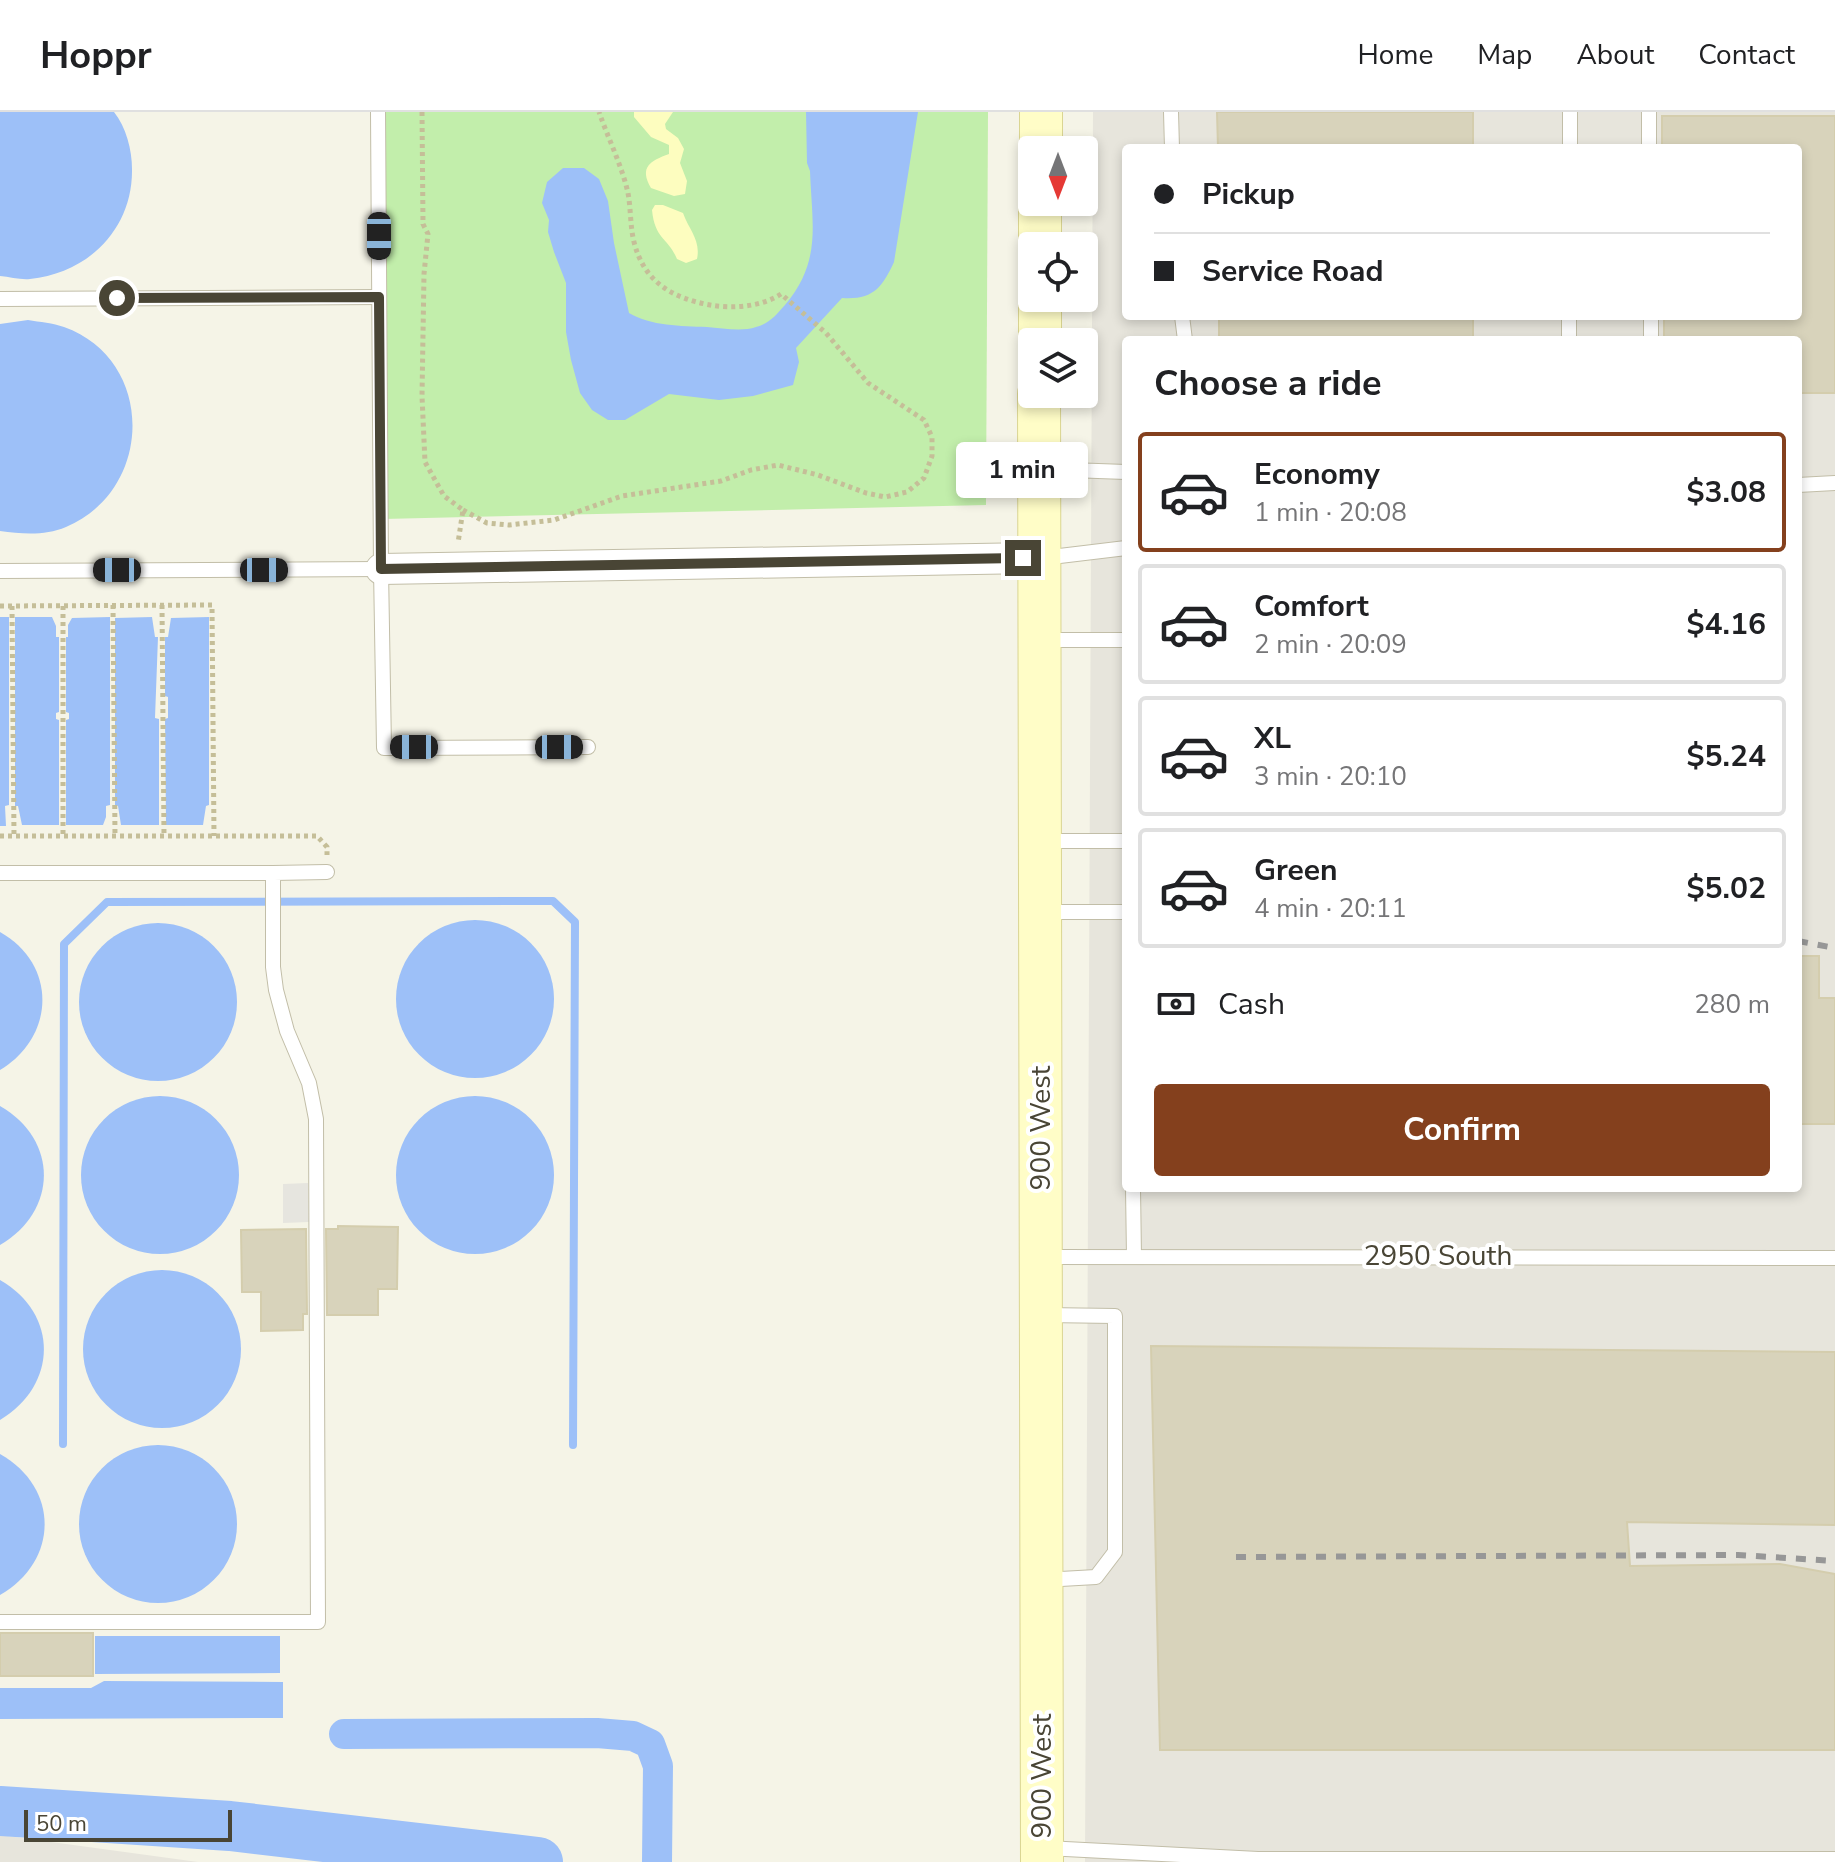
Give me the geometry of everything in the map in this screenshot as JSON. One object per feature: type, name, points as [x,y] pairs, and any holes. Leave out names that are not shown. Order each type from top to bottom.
[{"type":"main road","points":[[1041,112],[1041,136]]},
{"type":"main road","name":"900 West","points":[[1039,408],[1042,1855]]},
{"type":"street","points":[[381,569],[1039,558]]},
{"type":"lane","points":[[378,112],[384,748],[588,747]]},
{"type":"lane","points":[[1171,112],[1172,144]]},
{"type":"lane","points":[[1570,112],[1570,144]]},
{"type":"lane","points":[[1649,112],[1649,144]]},
{"type":"lane","points":[[0,299],[379,297]]},
{"type":"lane","points":[[1039,468],[1122,472]]},
{"type":"lane","points":[[1802,485],[1835,483]]},
{"type":"lane","points":[[1039,558],[1122,548]]},
{"type":"lane","points":[[0,571],[381,569]]},
{"type":"lane","points":[[1039,640],[1122,640]]},
{"type":"lane","points":[[1040,841],[1122,841]]},
{"type":"lane","points":[[0,873],[327,872]]},
{"type":"lane","points":[[0,1622],[318,1622],[316,1119],[309,1083],[280,1012],[273,967],[273,873]]},
{"type":"lane","points":[[1040,912],[1122,912]]},
{"type":"lane","points":[[1133,1192],[1134,1257]]},
{"type":"lane","name":"2950 South","points":[[1041,1257],[1835,1258]]},
{"type":"lane","points":[[1041,1315],[1115,1316],[1115,1552],[1096,1577],[1041,1580]]},
{"type":"lane","points":[[1042,1855],[1258,1859],[1835,1859]]},
{"type":"path","points":[[422,112],[423,224],[428,234],[424,274],[422,396],[425,462],[444,496],[463,510],[487,523],[554,520],[622,496],[721,481],[751,470],[778,465],[885,497],[907,492],[924,478],[929,470],[934,445],[924,420],[868,383],[817,326],[781,294],[744,306],[715,306],[674,295],[653,278],[634,244],[628,192],[599,112]]},
{"type":"path","points":[[458,543],[463,510]]},
{"type":"path","points":[[113,605],[115,836]]},
{"type":"path","points":[[162,605],[164,836]]},
{"type":"path","points":[[0,606],[212,605],[214,836]]},
{"type":"path","points":[[12,606],[14,836]]},
{"type":"path","points":[[63,606],[63,836]]},
{"type":"path","points":[[0,836],[317,836],[327,847],[327,872]]},
{"type":"shaded area","points":[[386,112],[988,112],[986,505],[383,519]]},
{"type":"shaded area","points":[[1093,112],[1835,112],[1835,1862],[1085,1862],[1092,408],[1098,408],[1098,328],[1092,328],[1092,312],[1098,312],[1098,232],[1092,232],[1093,216],[1098,216],[1098,136],[1093,136]]},
{"type":"shaded area","points":[[308,1183],[309,1222],[283,1223],[283,1184]]},
{"type":"shaded area","points":[[0,1835],[198,1862],[0,1862]]},
{"type":"sand","points":[[634,112],[673,112],[665,124],[684,149],[680,163],[687,181],[685,194],[674,196],[651,188],[646,170],[656,159],[669,154],[669,145],[651,137],[634,117]]},
{"type":"sand","points":[[655,205],[683,213],[696,241],[697,259],[686,263],[677,259],[656,227],[652,210]]},
{"type":"water","points":[[0,112],[114,112],[122,125],[132,169],[125,210],[104,244],[71,268],[30,279],[0,276]]},
{"type":"water","points":[[806,112],[918,112],[894,262],[885,279],[869,294],[842,298],[796,348],[799,362],[793,385],[753,396],[719,400],[669,394],[625,420],[608,420],[592,410],[580,393],[571,360],[566,332],[566,283],[548,232],[549,220],[542,203],[547,182],[563,168],[584,168],[599,179],[608,201],[629,313],[647,321],[666,324],[738,329],[761,326],[775,316],[797,289],[810,258],[813,226]]},
{"type":"water","points":[[28,320],[64,327],[94,344],[116,367],[128,395],[132,426],[128,456],[116,485],[95,509],[66,527],[33,534],[0,531],[0,324]]},
{"type":"water","points":[[0,617],[9,617],[9,805],[5,806],[6,826],[0,826]]},
{"type":"water","points":[[15,617],[52,617],[56,637],[59,637],[59,712],[56,719],[59,720],[59,825],[22,825],[18,806],[15,806]]},
{"type":"water","points":[[110,617],[110,805],[106,806],[103,825],[66,825],[68,625],[72,618]]},
{"type":"water","points":[[152,617],[155,637],[158,637],[155,718],[159,719],[159,825],[121,825],[118,806],[115,805],[115,618]]},
{"type":"water","points":[[209,617],[209,805],[206,806],[203,825],[166,825],[165,719],[168,718],[168,697],[165,696],[165,637],[168,637],[171,618]]},
{"type":"water","points":[[475,920],[505,926],[531,943],[548,969],[554,999],[548,1029],[531,1055],[505,1072],[475,1078],[445,1072],[419,1055],[402,1029],[396,999],[402,969],[419,943],[445,926]]},
{"type":"water","points":[[158,923],[188,929],[214,946],[231,972],[237,1002],[231,1032],[214,1058],[188,1075],[158,1081],[128,1075],[102,1058],[85,1032],[79,1002],[85,972],[102,946],[128,929]]},
{"type":"water","points":[[0,932],[19,946],[32,963],[40,981],[42,1001],[39,1021],[31,1039],[18,1056],[0,1070]]},
{"type":"water","points":[[160,1096],[190,1102],[216,1119],[233,1145],[239,1175],[233,1205],[216,1231],[190,1248],[160,1254],[130,1248],[104,1231],[87,1205],[81,1175],[87,1145],[104,1119],[130,1102]]},
{"type":"water","points":[[475,1096],[505,1102],[531,1119],[548,1145],[554,1175],[548,1205],[531,1231],[505,1248],[475,1254],[445,1248],[419,1231],[402,1205],[396,1175],[402,1145],[419,1119],[445,1102]]},
{"type":"water","points":[[0,1106],[19,1120],[33,1137],[41,1156],[44,1176],[41,1195],[33,1214],[19,1231],[0,1245]]},
{"type":"water","points":[[162,1270],[192,1276],[218,1293],[235,1319],[241,1349],[235,1379],[218,1405],[192,1422],[162,1428],[132,1422],[106,1405],[89,1379],[83,1349],[89,1319],[106,1293],[132,1276]]},
{"type":"water","points":[[0,1280],[19,1294],[33,1311],[41,1330],[44,1350],[41,1369],[33,1388],[19,1405],[0,1420]]},
{"type":"water","points":[[158,1445],[188,1451],[214,1468],[231,1494],[237,1524],[231,1554],[214,1580],[188,1597],[158,1603],[128,1597],[102,1580],[85,1554],[79,1524],[85,1494],[102,1468],[128,1451]]},
{"type":"water","points":[[0,1454],[20,1468],[34,1486],[42,1505],[45,1524],[42,1544],[33,1563],[19,1581],[0,1595]]},
{"type":"water","points":[[95,1636],[280,1636],[280,1673],[95,1674]]},
{"type":"water","points":[[104,1681],[283,1682],[283,1718],[0,1719],[0,1688],[91,1688]]},
{"type":"building","points":[[1217,112],[1473,112],[1473,144],[1218,144]]},
{"type":"building","points":[[1662,116],[1835,116],[1835,393],[1802,393],[1802,336],[1664,336],[1664,320],[1802,320],[1802,144],[1662,144]]},
{"type":"building","points":[[1219,320],[1473,320],[1473,336],[1219,336]]},
{"type":"building","points":[[1802,956],[1819,956],[1819,998],[1835,998],[1835,1124],[1802,1124]]},
{"type":"building","points":[[338,1226],[398,1227],[397,1289],[378,1289],[378,1315],[327,1315],[326,1229],[338,1229]]},
{"type":"building","points":[[306,1229],[307,1314],[303,1314],[303,1330],[261,1331],[261,1292],[242,1292],[241,1230]]},
{"type":"building","points":[[1151,1346],[1835,1352],[1835,1525],[1627,1522],[1630,1566],[1780,1564],[1835,1574],[1835,1750],[1160,1750]]},
{"type":"building","points":[[0,1633],[93,1633],[93,1676],[0,1676]]},
{"type":"waterway","points":[[63,1444],[64,944],[107,902],[553,901],[575,922],[573,1445]]},
{"type":"waterway","points":[[344,1734],[597,1733],[633,1736],[650,1744],[658,1766],[657,1862]]},
{"type":"waterway","points":[[0,1811],[230,1826],[538,1862]]},
{"type":"railway","points":[[1802,942],[1835,948]]},
{"type":"railway","points":[[1236,1557],[1738,1555],[1835,1561]]},
{"type":"route","points":[[117,298],[379,297],[381,569],[1023,558]]}]
